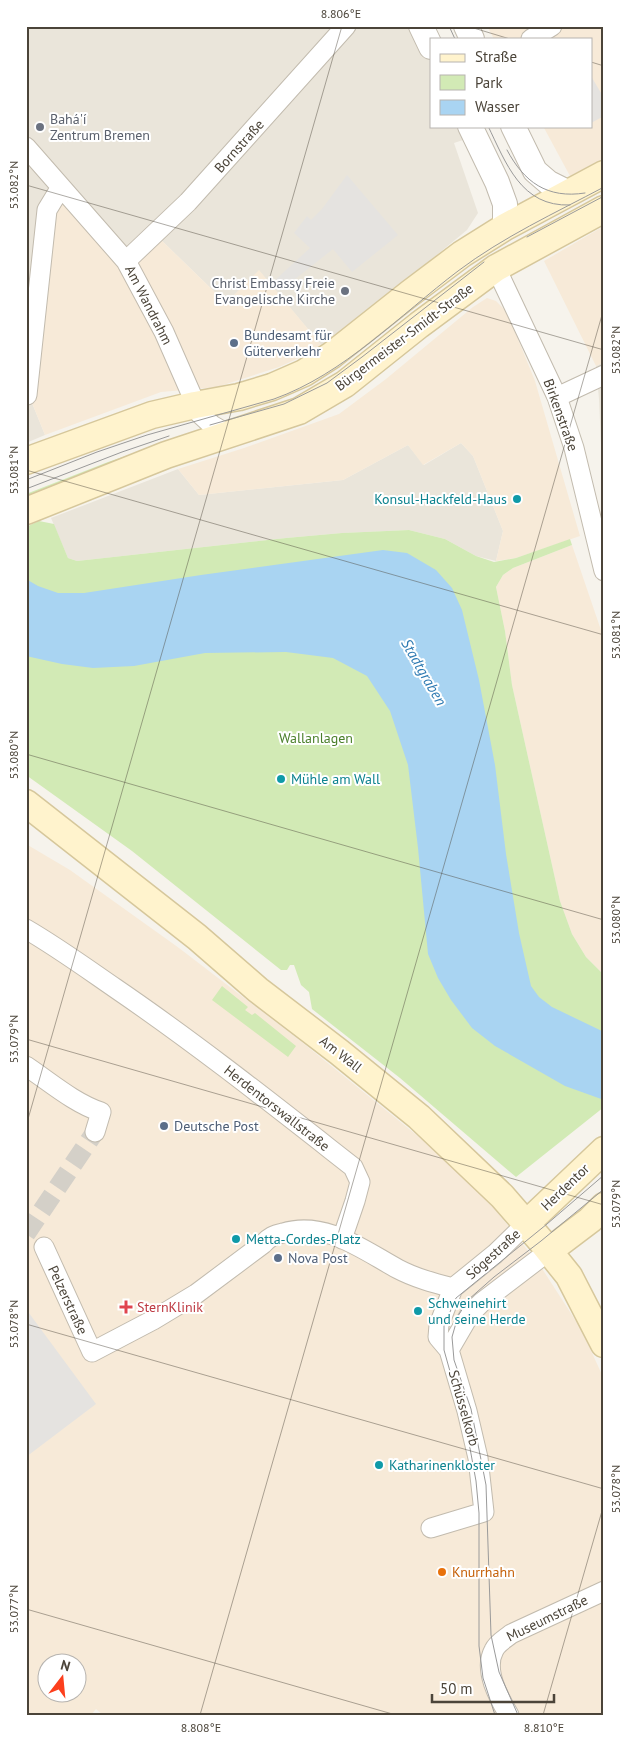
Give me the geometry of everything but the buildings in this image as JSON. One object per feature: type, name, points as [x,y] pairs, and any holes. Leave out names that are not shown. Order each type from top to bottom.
[{"type":"main road","name":"Bürgermeister-Smidt-Straße","points":[[26,461],[152,415],[239,397],[272,387],[304,373],[332,355],[462,254],[505,227],[604,174]]},
{"type":"main road","name":"Bürgermeister-Smidt-Straße","points":[[26,511],[166,455],[300,411],[345,384],[496,268],[604,209]]},
{"type":"main road","points":[[26,803],[82,846]]},
{"type":"main road","name":"Am Wall","points":[[26,820],[61,843],[82,846],[205,944],[243,979],[339,1052],[416,1114],[502,1196],[549,1251],[569,1276],[604,1344]]},
{"type":"main road","name":"Herdentor","points":[[526,1224],[604,1150]]},
{"type":"main road","points":[[549,1251],[590,1220],[604,1206]]},
{"type":"street","name":"Bornstraße","points":[[126,261],[188,202],[346,26]]},
{"type":"street","points":[[421,26],[430,45]]},
{"type":"street","points":[[466,26],[472,38]]},
{"type":"street","points":[[533,38],[552,26]]},
{"type":"street","points":[[471,128],[497,182],[505,204],[505,227]]},
{"type":"street","points":[[514,128],[535,172],[549,183],[569,193]]},
{"type":"street","name":"Am Wandrahm","points":[[26,147],[126,261],[164,332],[200,414],[229,435]]},
{"type":"street","points":[[27,395],[47,210],[61,187]]},
{"type":"street","name":"Birkenstraße","points":[[496,268],[557,397],[574,448],[604,571]]},
{"type":"street","points":[[557,397],[604,375]]},
{"type":"street","name":"Herdentorswallstraße","points":[[26,929],[47,941],[140,1005],[248,1084],[353,1167],[360,1182],[342,1238]]},
{"type":"street","points":[[26,1066],[72,1097],[90,1108],[101,1112],[95,1132]]},
{"type":"street","name":"Sögestraße","points":[[443,1344],[439,1324],[453,1288],[495,1254],[526,1224]]},
{"type":"street","name":"Pelzerstraße","points":[[44,1247],[92,1352],[153,1320],[196,1294],[263,1244],[269,1237],[292,1230],[311,1230],[342,1238]]},
{"type":"street","points":[[342,1238],[406,1273],[453,1288]]},
{"type":"street","name":"Sögestraße","points":[[443,1344],[482,1302],[549,1251]]},
{"type":"street","name":"Schüsselkorb","points":[[431,1528],[484,1512],[478,1458],[467,1411],[443,1344]]},
{"type":"street","name":"Museumstraße","points":[[509,1715],[500,1699],[492,1676],[490,1661],[494,1650],[501,1641],[511,1634],[604,1591]]},
{"type":"shaded area","points":[[26,26],[413,26],[430,58],[430,128],[459,128],[463,140],[454,143],[478,213],[467,230],[323,347],[259,271],[226,303],[156,235],[30,398],[45,435],[26,443]]},
{"type":"shaded area","points":[[487,26],[604,26],[604,158],[570,176],[544,128],[592,128],[592,38],[493,38]]},
{"type":"shaded area","points":[[592,78],[604,98],[604,116],[592,122]]},
{"type":"shaded area","points":[[347,175],[398,235],[352,272],[333,249],[280,291],[273,282],[310,248],[294,233],[307,216],[311,220],[322,209]]},
{"type":"shaded area","points":[[61,190],[128,261],[156,235],[226,303],[259,270],[323,347],[279,367],[217,387],[161,392],[45,435],[30,398],[49,210]]},
{"type":"shaded area","points":[[604,226],[604,362],[596,366],[544,261]]},
{"type":"shaded area","points":[[487,298],[496,301],[507,312],[535,381],[580,536],[516,558],[496,561],[503,531],[473,456],[461,443],[423,465],[408,445],[343,480],[199,495],[178,469],[339,414],[386,379],[473,307]]},
{"type":"shaded area","points":[[604,362],[604,474],[602,468],[596,366]]},
{"type":"shaded area","points":[[461,443],[473,456],[503,531],[496,561],[476,556],[445,539],[409,530],[286,538],[77,561],[68,558],[51,518],[178,469],[199,495],[343,480],[408,445],[424,465]]},
{"type":"shaded area","points":[[572,545],[604,639],[604,975],[586,957],[572,934],[560,901],[512,685],[505,631],[496,587],[503,575],[513,568]]},
{"type":"shaded area","points":[[26,844],[70,870],[179,948],[298,1039],[456,1167],[489,1202],[541,1267],[581,1329],[604,1379],[604,1715],[103,1715],[96,1709],[91,1715],[26,1715]]},
{"type":"shaded area","points":[[26,1309],[96,1404],[26,1457]]},
{"type":"green space","points":[[158,445],[26,502],[26,494]]},
{"type":"green space","name":"Wallanlagen","points":[[39,521],[54,524],[68,558],[77,561],[286,538],[409,530],[445,539],[476,556],[494,562],[516,558],[570,539],[572,545],[513,568],[503,575],[496,587],[505,631],[512,685],[560,901],[572,934],[586,957],[604,975],[604,1107],[516,1177],[400,1078],[312,1009],[309,992],[301,985],[294,965],[290,965],[287,970],[281,970],[132,851],[26,775],[26,527]]},
{"type":"green space","points":[[222,986],[248,1007],[245,1010],[252,1015],[255,1013],[296,1046],[288,1057],[212,1000]]},
{"type":"water","name":"Stadtgraben","points":[[383,550],[407,553],[436,570],[452,588],[462,610],[479,680],[495,765],[506,854],[519,933],[531,986],[539,997],[552,1007],[604,1032],[604,1100],[565,1086],[495,1046],[472,1028],[451,1000],[438,978],[428,954],[408,765],[390,711],[367,676],[333,658],[286,652],[205,653],[134,666],[93,668],[62,664],[26,656],[26,579],[38,586],[58,593],[84,593]]},
{"type":"tunnel","points":[[26,1234],[95,1132]]},
{"type":"tram line","points":[[449,26],[455,38]]},
{"type":"tram line","points":[[489,128],[509,168],[527,191],[539,199],[553,204],[570,205]]},
{"type":"tram line","points":[[507,150],[521,171],[538,186],[559,193],[585,193]]},
{"type":"tram line","points":[[26,480],[147,435],[274,399],[300,388],[348,359],[458,271],[493,247],[604,187]]},
{"type":"tram line","points":[[527,237],[604,196]]},
{"type":"tram line","points":[[210,425],[284,404],[327,383],[484,262]]},
{"type":"tram line","points":[[26,489],[169,436]]},
{"type":"tram line","points":[[495,1715],[483,1678],[479,1646],[479,1513],[476,1481],[467,1432],[444,1350],[444,1326],[456,1298],[604,1175]]},
{"type":"tram line","points":[[518,1715],[499,1672],[491,1635],[486,1485],[471,1409],[454,1360],[452,1337],[458,1316],[468,1300],[604,1189]]},
{"type":"place","name":"Bahá'í Zentrum Bremen","points":[[40,127]]},
{"type":"place","name":"Christ Embassy Freie Evangelische Kirche","points":[[345,291]]},
{"type":"place","name":"Bundesamt für Güterverkehr","points":[[234,343]]},
{"type":"place","name":"Konsul-Hackfeld-Haus","points":[[517,499]]},
{"type":"place","name":"Mühle am Wall","points":[[281,779]]},
{"type":"place","name":"Deutsche Post","points":[[164,1126]]},
{"type":"place","name":"Metta-Cordes-Platz","points":[[236,1239]]},
{"type":"place","name":"Nova Post","points":[[278,1258]]},
{"type":"place","name":"SternKlinik","points":[[126,1307]]},
{"type":"place","name":"Schweinehirt und seine Herde","points":[[418,1311]]},
{"type":"place","name":"Katharinenkloster","points":[[379,1465]]},
{"type":"place","name":"Knurrhahn","points":[[442,1572]]}]
